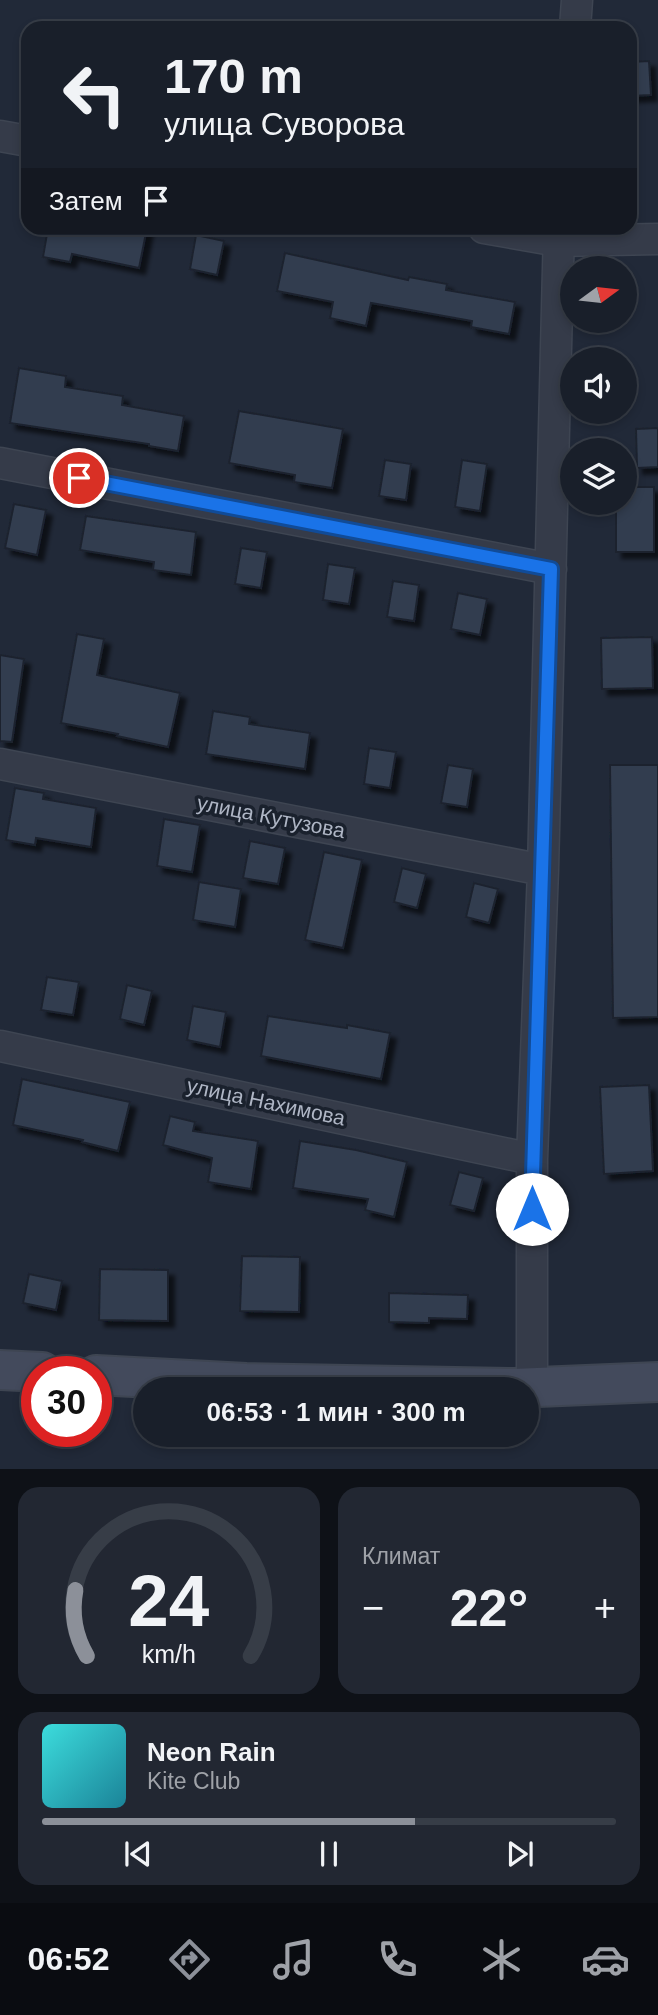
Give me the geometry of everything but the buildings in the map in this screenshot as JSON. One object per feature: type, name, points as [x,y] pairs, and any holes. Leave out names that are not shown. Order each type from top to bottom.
[{"type":"main road","points":[[0,1370],[21,1371]]},
{"type":"main road","points":[[112,1376],[134,1377]]},
{"type":"main road","points":[[539,1387],[658,1382]]},
{"type":"street","points":[[576,21],[577,0]]},
{"type":"street","points":[[0,136],[21,140]]},
{"type":"street","points":[[532,1377],[532,1159],[559,235]]},
{"type":"street","points":[[579,235],[658,239]]},
{"type":"street","points":[[0,463],[551,569]]},
{"type":"street","name":"улица Кутузова","points":[[0,764],[542,870]]},
{"type":"street","name":"улица Нахимова","points":[[0,1046],[532,1159]]},
{"type":"route","points":[[79,478],[551,569],[532,1209]]}]
